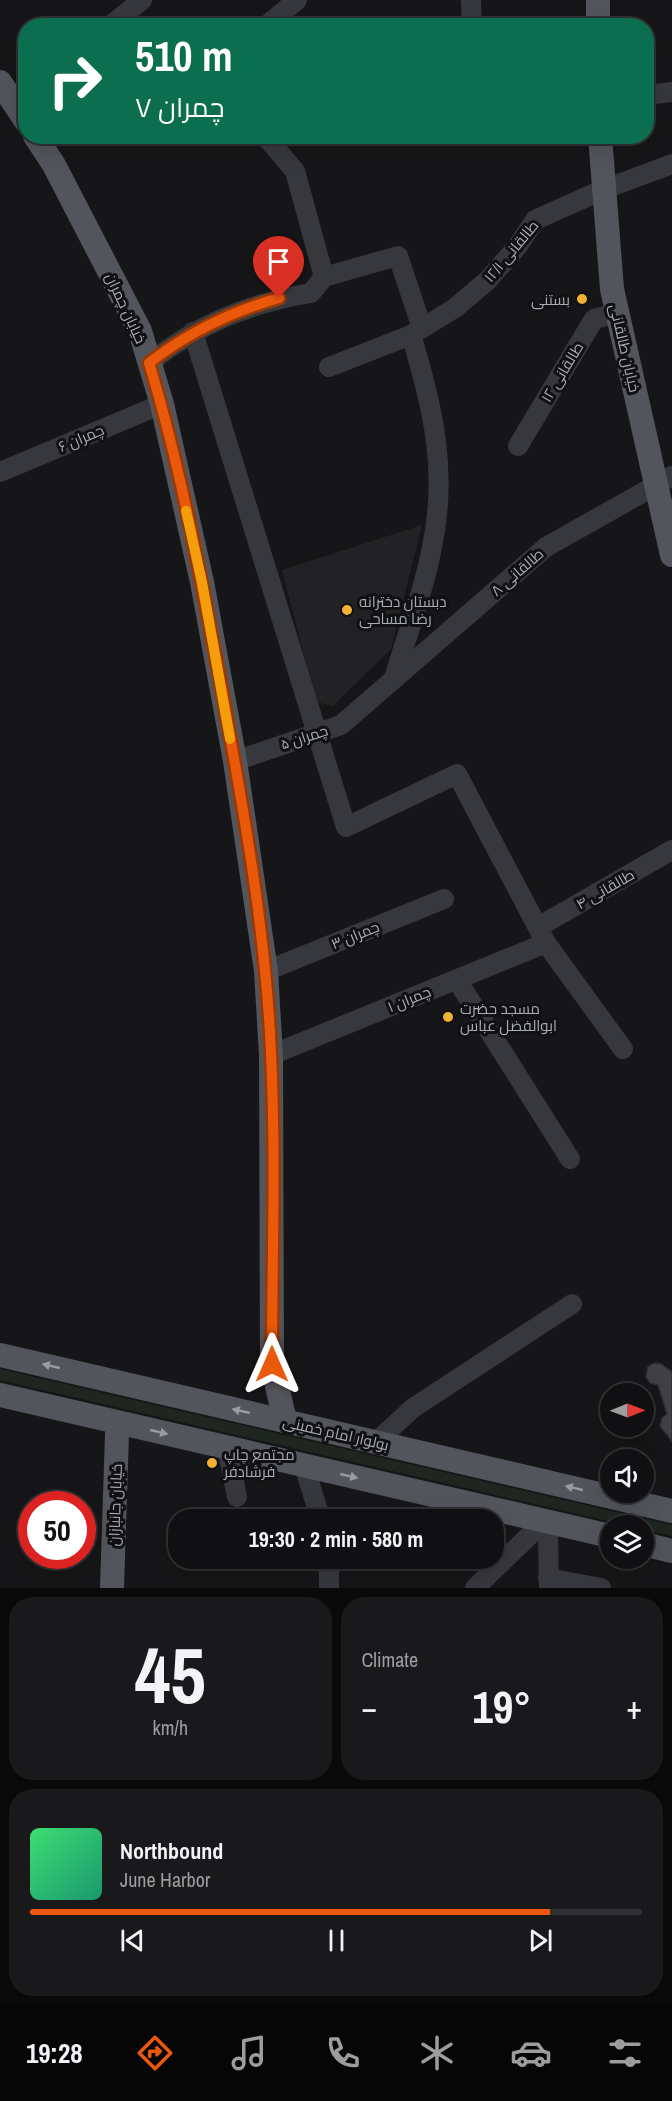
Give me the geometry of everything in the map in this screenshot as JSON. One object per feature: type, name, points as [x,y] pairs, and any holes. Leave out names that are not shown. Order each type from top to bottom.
[{"type":"main road","points":[[598,0],[598,18]]},
{"type":"main road","points":[[0,82],[18,102]]},
{"type":"main road","name":"خیابان چمران","points":[[40,144],[54,165],[140,331],[162,404],[202,582],[235,761],[266,971],[271,1055],[272,1364],[285,1421]]},
{"type":"main road","name":"خیابان طالقانی","points":[[600,144],[602,190],[612,289],[664,481],[672,555]]},
{"type":"main road","name":"بولوار امام خمینی","points":[[0,1355],[672,1510]]},
{"type":"main road","points":[[0,1395],[600,1534]]},
{"type":"main road","name":"خیابان جانبازان","points":[[112,1588],[117,1434],[120,1423]]},
{"type":"main road","points":[[654,1546],[672,1551]]},
{"type":"street","points":[[120,18],[142,0]]},
{"type":"street","points":[[276,18],[297,0]]},
{"type":"street","points":[[471,0],[472,18]]},
{"type":"street","points":[[654,94],[672,92]]},
{"type":"street","points":[[271,144],[295,171],[324,277]]},
{"type":"street","name":"طالقانی ۱۲/۱","points":[[329,367],[416,332],[455,308],[488,280],[517,247],[534,220],[602,190],[672,164]]},
{"type":"street","points":[[149,363],[193,332],[241,309],[279,298],[311,293],[324,277],[398,256],[430,396],[438,446],[438,497],[432,547],[394,680]]},
{"type":"street","name":"طالقانی ۱۲","points":[[518,446],[594,319],[617,313]]},
{"type":"street","points":[[193,332],[346,827],[457,774],[542,935],[623,1049]]},
{"type":"street","name":"چمران ۶","points":[[0,472],[162,404]]},
{"type":"street","name":"طالقانی ۸","points":[[394,680],[546,548],[604,512],[664,481]]},
{"type":"street","name":"چمران ۵","points":[[235,761],[341,725],[394,680]]},
{"type":"street","name":"طالقانی ۴","points":[[542,935],[672,850]]},
{"type":"street","name":"چمران ۳","points":[[266,971],[444,898]]},
{"type":"street","name":"چمران ۱","points":[[271,1055],[457,980],[542,935]]},
{"type":"street","points":[[457,980],[570,1159]]},
{"type":"street","points":[[376,1442],[413,1408],[572,1304]]},
{"type":"street","points":[[227,1447],[237,1497]]},
{"type":"street","points":[[304,1466],[318,1509]]},
{"type":"street","points":[[475,1588],[543,1521],[548,1534],[549,1583],[601,1588]]},
{"type":"street","points":[[329,1569],[329,1588]]},
{"type":"shaded area","name":"دبستان دخترانه رضا مساحی","points":[[422,525],[391,649],[333,706],[316,702],[282,570]]},
{"type":"shaded area","points":[[0,1369],[629,1515],[600,1515],[600,1519],[0,1380]]},
{"type":"shaded area","points":[[654,1521],[672,1525],[672,1536],[654,1532]]},
{"type":"building","points":[[654,1363],[661,1364],[672,1372],[672,1441],[660,1426],[662,1418],[667,1414],[658,1385],[650,1383],[646,1377],[648,1367]]},
{"type":"slow traffic","points":[[186,511],[202,582],[230,739]]},
{"type":"place","name":"بستنی","points":[[582,299]]},
{"type":"place","name":"دبستان دخترانه رضا مساحی","points":[[347,610]]},
{"type":"place","name":"مسجد حضرت ابوالفضل عباس","points":[[448,1017]]},
{"type":"place","name":"مجتمع چاپ فرشادفر","points":[[212,1463]]},
{"type":"route","points":[[272,1364],[271,1055],[266,971],[235,761],[202,582],[162,404],[149,363],[172,345],[205,325],[241,309],[279,298]]}]
